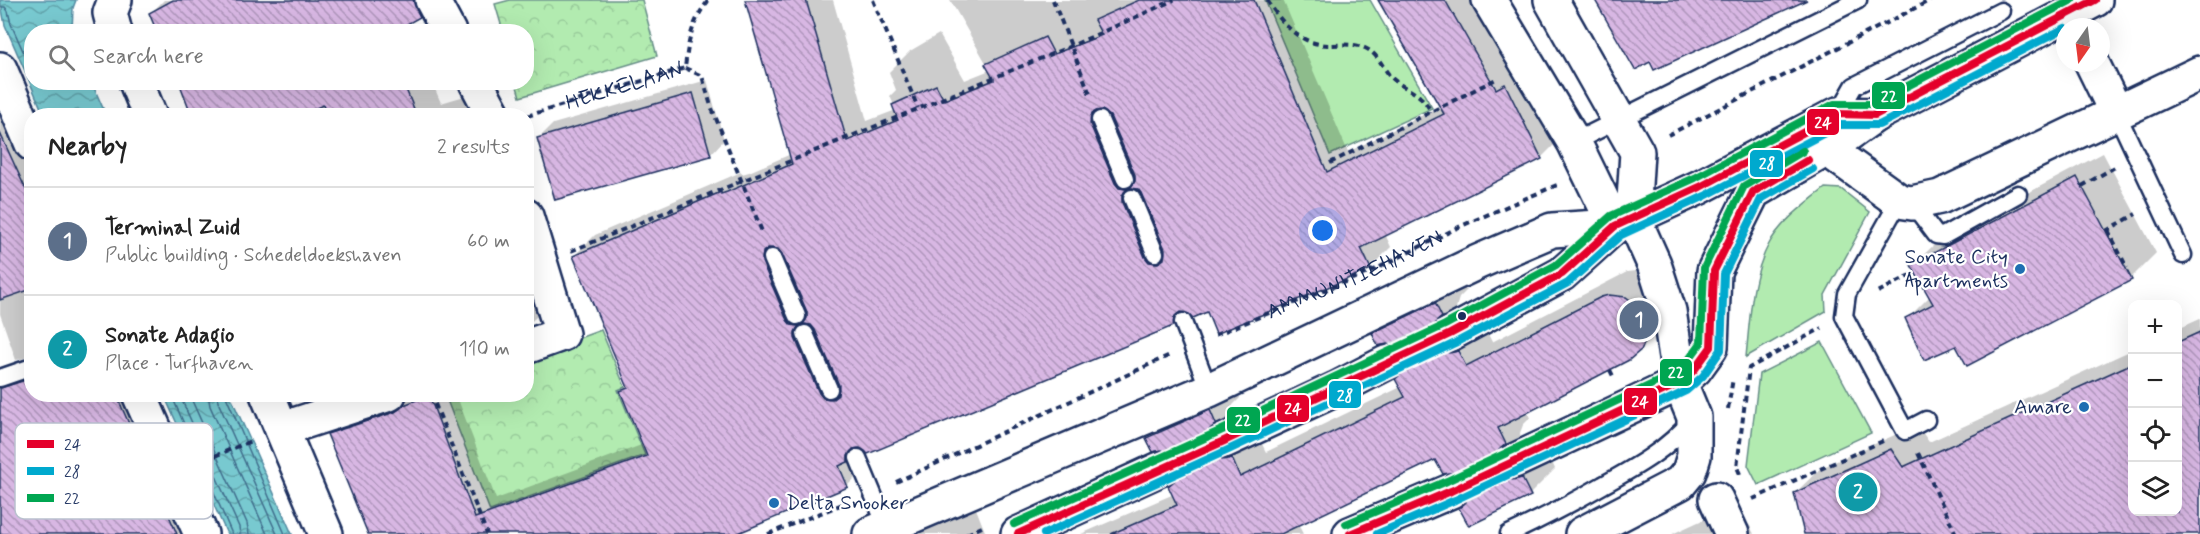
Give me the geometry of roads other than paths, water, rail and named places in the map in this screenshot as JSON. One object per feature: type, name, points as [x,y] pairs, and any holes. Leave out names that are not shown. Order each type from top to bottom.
[{"type":"street","points":[[432,0],[445,24]]},
{"type":"street","points":[[1489,0],[1589,171],[1654,264],[1669,311],[1680,383],[1694,417],[1694,456],[1689,472],[1680,483],[1582,534]]},
{"type":"street","points":[[1450,334],[1562,274],[1624,221],[1636,152],[1551,0]]},
{"type":"street","name":"AMMUNITIEHAVEN","points":[[1694,417],[1711,347],[1714,271],[1753,192],[1827,148],[1875,115],[2072,10]]},
{"type":"street","points":[[0,69],[24,125]]},
{"type":"street","points":[[2096,72],[2116,112]]},
{"type":"street","points":[[1827,148],[1905,202],[1940,197],[2200,73]]},
{"type":"street","points":[[139,90],[147,108]]},
{"type":"street","points":[[480,90],[490,108]]},
{"type":"street","name":"AMMUNITIEHAVEN","points":[[879,531],[1209,390],[1478,262],[1552,230],[1624,221],[1700,187],[1838,114],[1875,115]]},
{"type":"street","points":[[534,242],[562,334],[534,344]]},
{"type":"street","points":[[1514,461],[1680,383],[1695,369],[1711,347]]},
{"type":"street","points":[[1224,441],[1386,363]]},
{"type":"street","points":[[143,402],[152,423]]},
{"type":"street","points":[[268,402],[270,434],[326,534]]},
{"type":"street","points":[[270,434],[365,402]]},
{"type":"street","points":[[1018,534],[1160,469]]},
{"type":"street","points":[[1350,534],[1451,491]]},
{"type":"street","points":[[194,519],[201,534]]},
{"type":"lane","points":[[1574,142],[1858,0]]},
{"type":"lane","points":[[1838,114],[1854,86],[2001,10]]},
{"type":"lane","points":[[2116,112],[2183,255]]},
{"type":"lane","points":[[1100,120],[1125,179]]},
{"type":"lane","points":[[1926,420],[1905,431],[1845,316],[1847,294],[1905,202],[1936,235],[1943,236],[2018,194]]},
{"type":"lane","points":[[1132,198],[1155,253]]},
{"type":"lane","points":[[772,258],[798,316]]},
{"type":"lane","points":[[1183,322],[1209,390]]},
{"type":"lane","points":[[805,334],[829,389]]},
{"type":"lane","points":[[0,378],[24,370]]},
{"type":"lane","points":[[1509,534],[1575,501],[1650,459],[1679,436],[1694,417]]},
{"type":"lane","points":[[858,458],[873,492],[879,531]]},
{"type":"lane","points":[[1615,534],[1629,527],[1635,507]]},
{"type":"water","points":[[0,0],[76,0],[72,24],[24,24],[24,69],[5,25]]},
{"type":"water","points":[[33,90],[95,90],[103,108],[41,108]]},
{"type":"water","points":[[167,402],[233,402],[292,534],[227,534],[213,503],[213,423],[177,423]]},
{"type":"tunnel","points":[[1386,363],[1450,334]]},
{"type":"tunnel","points":[[1160,469],[1224,441]]},
{"type":"tunnel","points":[[1451,491],[1514,461]]},
{"type":"place","name":"Sonate City Apartments","points":[[2020,269]]},
{"type":"place","name":"Terminal Zuid","points":[[1639,320]]},
{"type":"place","name":"Amare","points":[[2084,407]]},
{"type":"place","name":"Sonate Adagio","points":[[1858,492]]},
{"type":"place","name":"Delta Snooker","points":[[774,503]]}]
